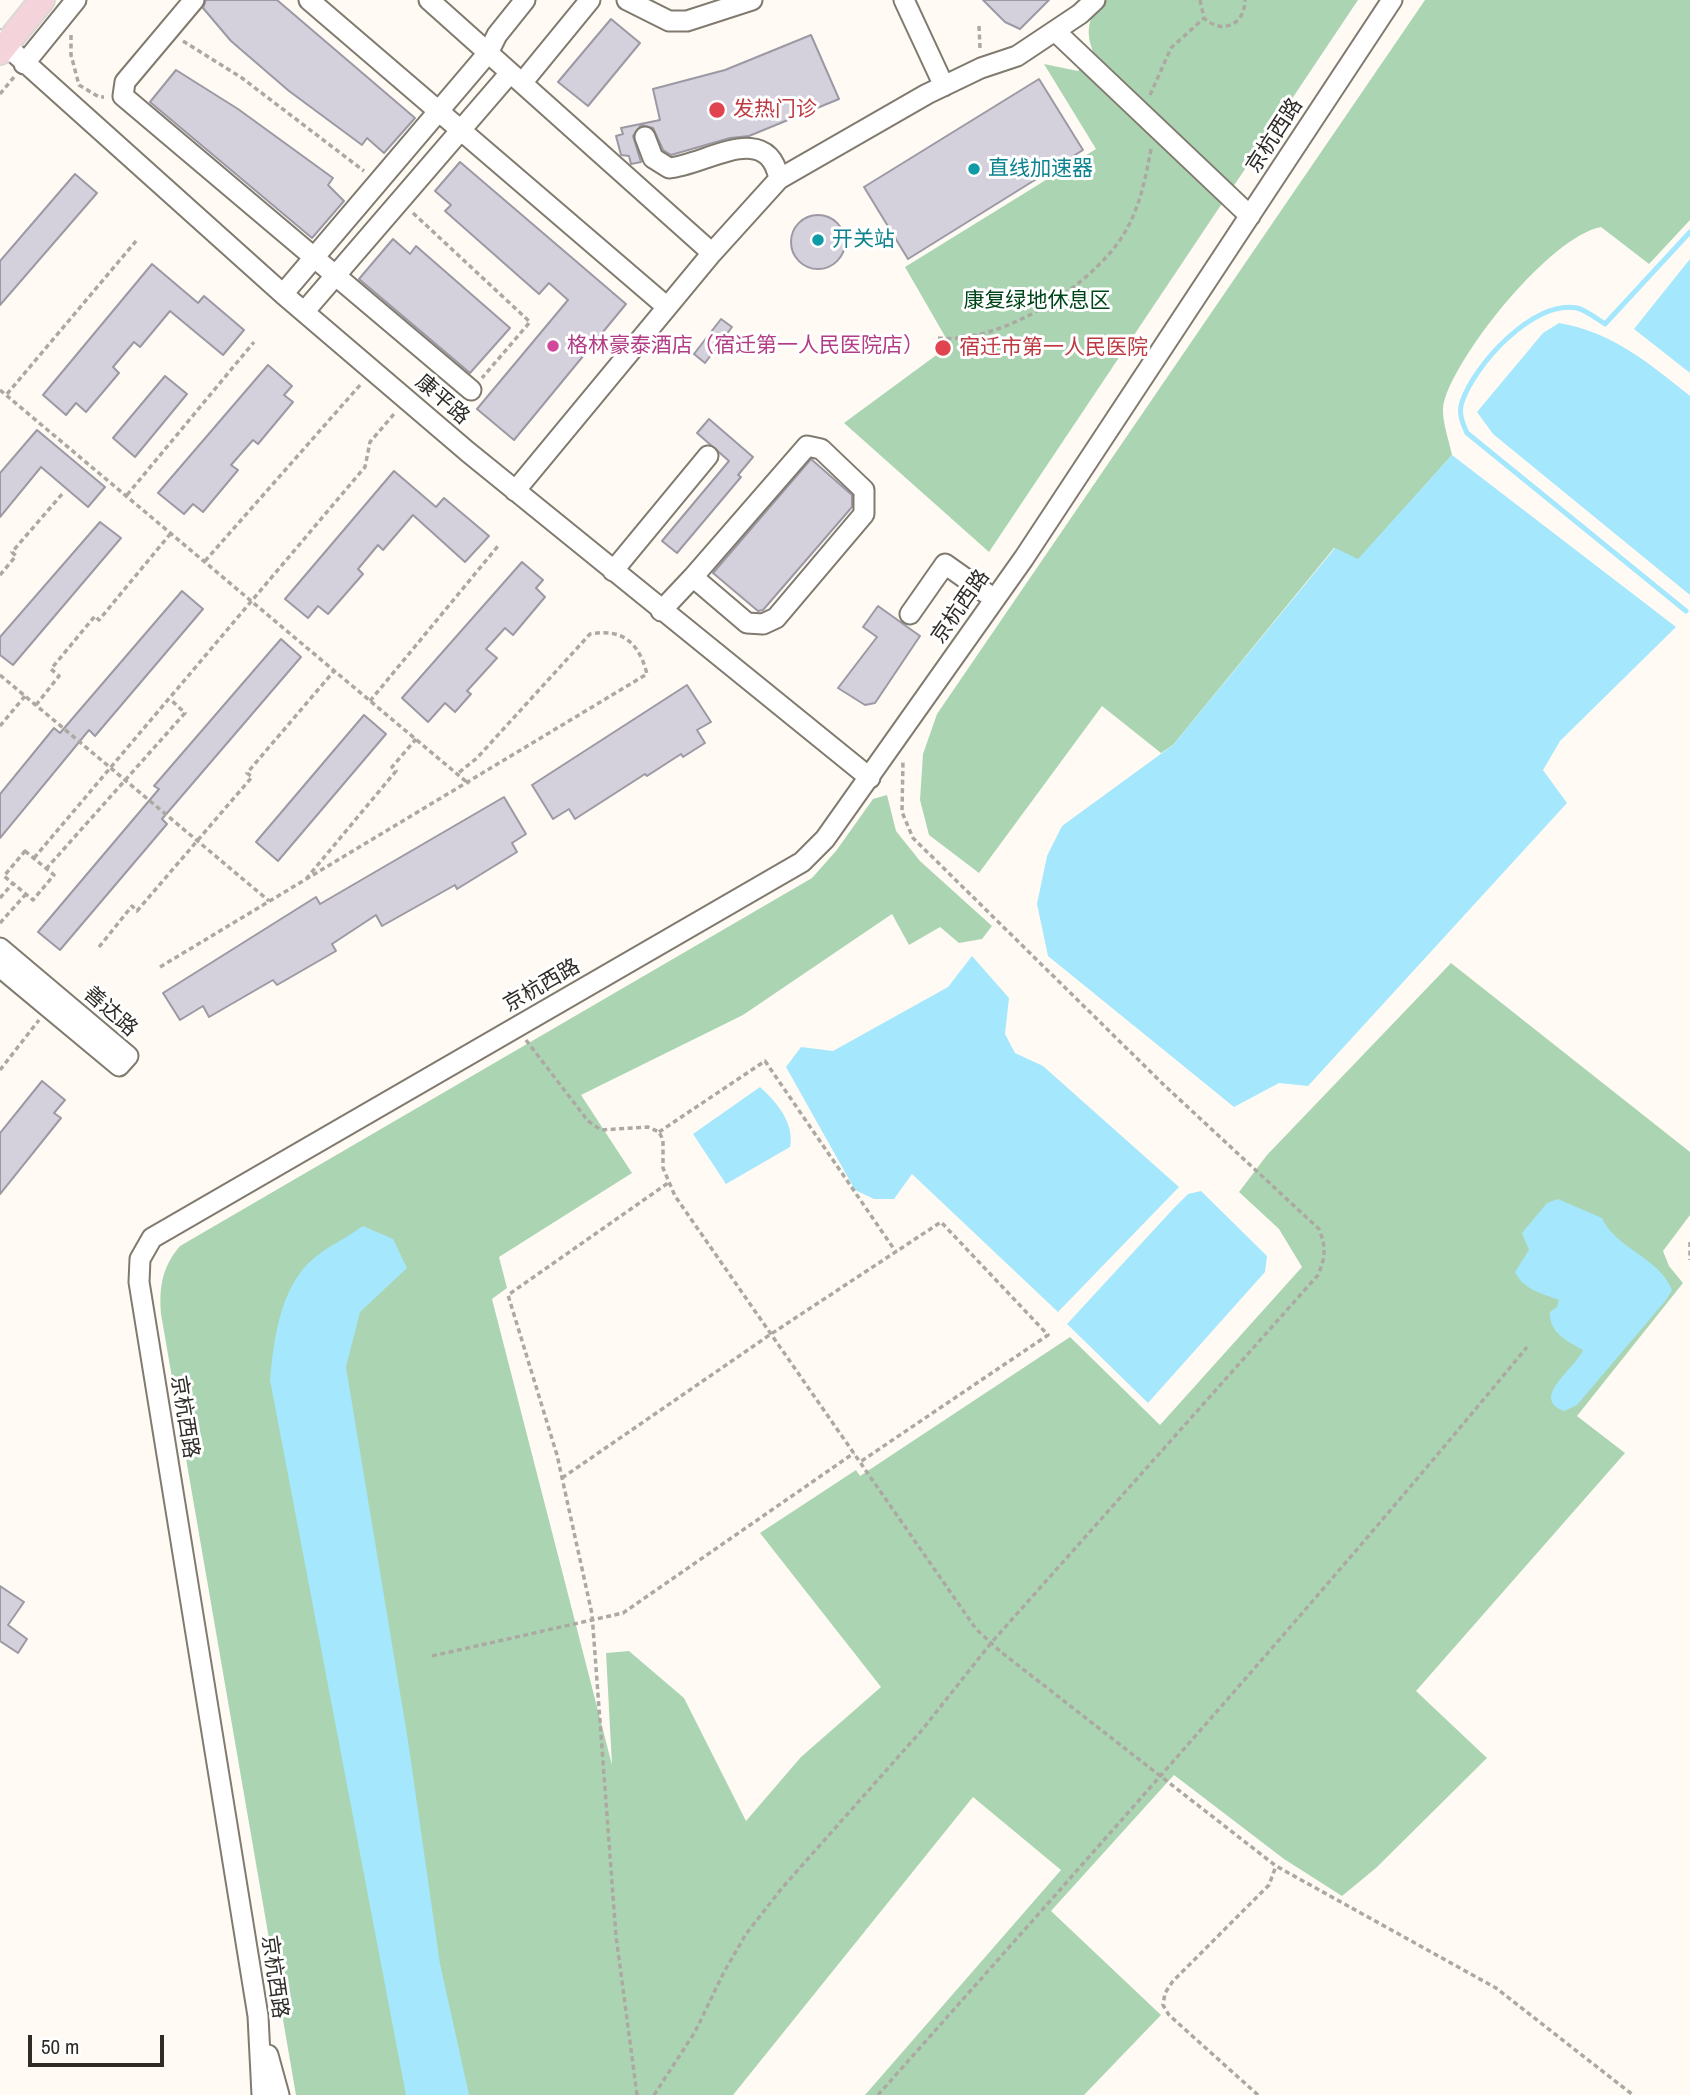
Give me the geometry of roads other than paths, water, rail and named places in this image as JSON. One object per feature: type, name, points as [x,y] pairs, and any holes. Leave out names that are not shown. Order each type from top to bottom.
[{"type":"main road","points":[[2,46],[42,0]]},
{"type":"street","points":[[24,64],[76,0]]},
{"type":"street","points":[[194,0],[125,82],[124,96],[471,390]]},
{"type":"street","points":[[309,0],[667,307]]},
{"type":"street","points":[[429,0],[712,253]]},
{"type":"street","points":[[283,294],[488,53],[497,35],[525,0]]},
{"type":"street","points":[[304,312],[461,130],[516,78],[590,0]]},
{"type":"street","points":[[627,0],[669,21],[687,22],[752,0]]},
{"type":"street","points":[[904,0],[944,86]]},
{"type":"street","points":[[516,491],[712,253],[779,179],[944,86],[981,68],[1017,56],[1095,0]]},
{"type":"street","name":"京杭西路","points":[[262,2095],[258,2016],[139,1282],[140,1259],[152,1238],[802,862],[825,839],[1031,547],[1392,0]]},
{"type":"street","points":[[1055,31],[1250,216]]},
{"type":"street","name":"康平路","points":[[2,46],[372,370],[661,611],[870,778]]},
{"type":"street","points":[[646,137],[653,158],[669,168],[733,150],[753,148],[768,154],[776,164],[779,179]]},
{"type":"street","points":[[661,611],[807,446],[821,449],[864,490],[867,505],[864,514],[776,618],[763,624],[747,623],[693,577]]},
{"type":"street","points":[[613,571],[708,456]]},
{"type":"street","points":[[910,614],[945,564],[993,598]]},
{"type":"street","name":"善达路","points":[[0,948],[128,1056],[119,1066],[0,967]]},
{"type":"street","points":[[258,2016],[279,2095]]},
{"type":"water","points":[[1690,259],[1690,373],[1634,329]]},
{"type":"water","points":[[1559,323],[1578,327],[1613,341],[1645,361],[1690,396],[1690,595],[1493,434],[1477,412],[1543,333]]},
{"type":"water","points":[[1452,455],[1676,627],[1560,741],[1543,770],[1567,803],[1308,1086],[1279,1083],[1234,1107],[1048,956],[1037,904],[1047,856],[1062,826],[1173,745],[1335,548],[1358,559]]},
{"type":"water","points":[[972,956],[1009,998],[1005,1034],[1015,1053],[1043,1066],[1179,1187],[1058,1312],[912,1174],[894,1199],[874,1199],[855,1190],[786,1067],[801,1047],[833,1051],[948,987]]},
{"type":"water","points":[[760,1087],[773,1099],[787,1122],[790,1147],[726,1184],[693,1134]]},
{"type":"water","points":[[1201,1191],[1267,1256],[1265,1272],[1148,1403],[1067,1324],[1188,1194]]},
{"type":"water","points":[[1558,1199],[1602,1218],[1617,1238],[1658,1269],[1672,1290],[1577,1405],[1564,1411],[1554,1405],[1551,1399],[1553,1391],[1583,1350],[1560,1336],[1552,1326],[1550,1312],[1557,1307],[1559,1300],[1528,1287],[1515,1272],[1529,1250],[1522,1233],[1547,1203]]},
{"type":"water","points":[[363,1226],[393,1239],[407,1268],[360,1312],[346,1367],[408,1741],[440,1964],[469,2095],[406,2095],[270,1380],[277,1327],[297,1277],[308,1263],[322,1252]]},
{"type":"waterway","points":[[1686,611],[1467,433],[1461,410],[1462,402],[1479,370],[1492,354],[1525,324],[1560,308],[1580,309],[1605,324],[1690,232]]},
{"type":"place","name":"发热门诊","points":[[717,110]]},
{"type":"place","name":"直线加速器","points":[[974,169]]},
{"type":"place","name":"开关站","points":[[818,240]]},
{"type":"place","name":"格林豪泰酒店（宿迁第一人民医院店）","points":[[553,346]]},
{"type":"place","name":"宿迁市第一人民医院","points":[[943,348]]},
{"type":"park label","name":"康复绿地休息区","points":[[1037,301]]}]
